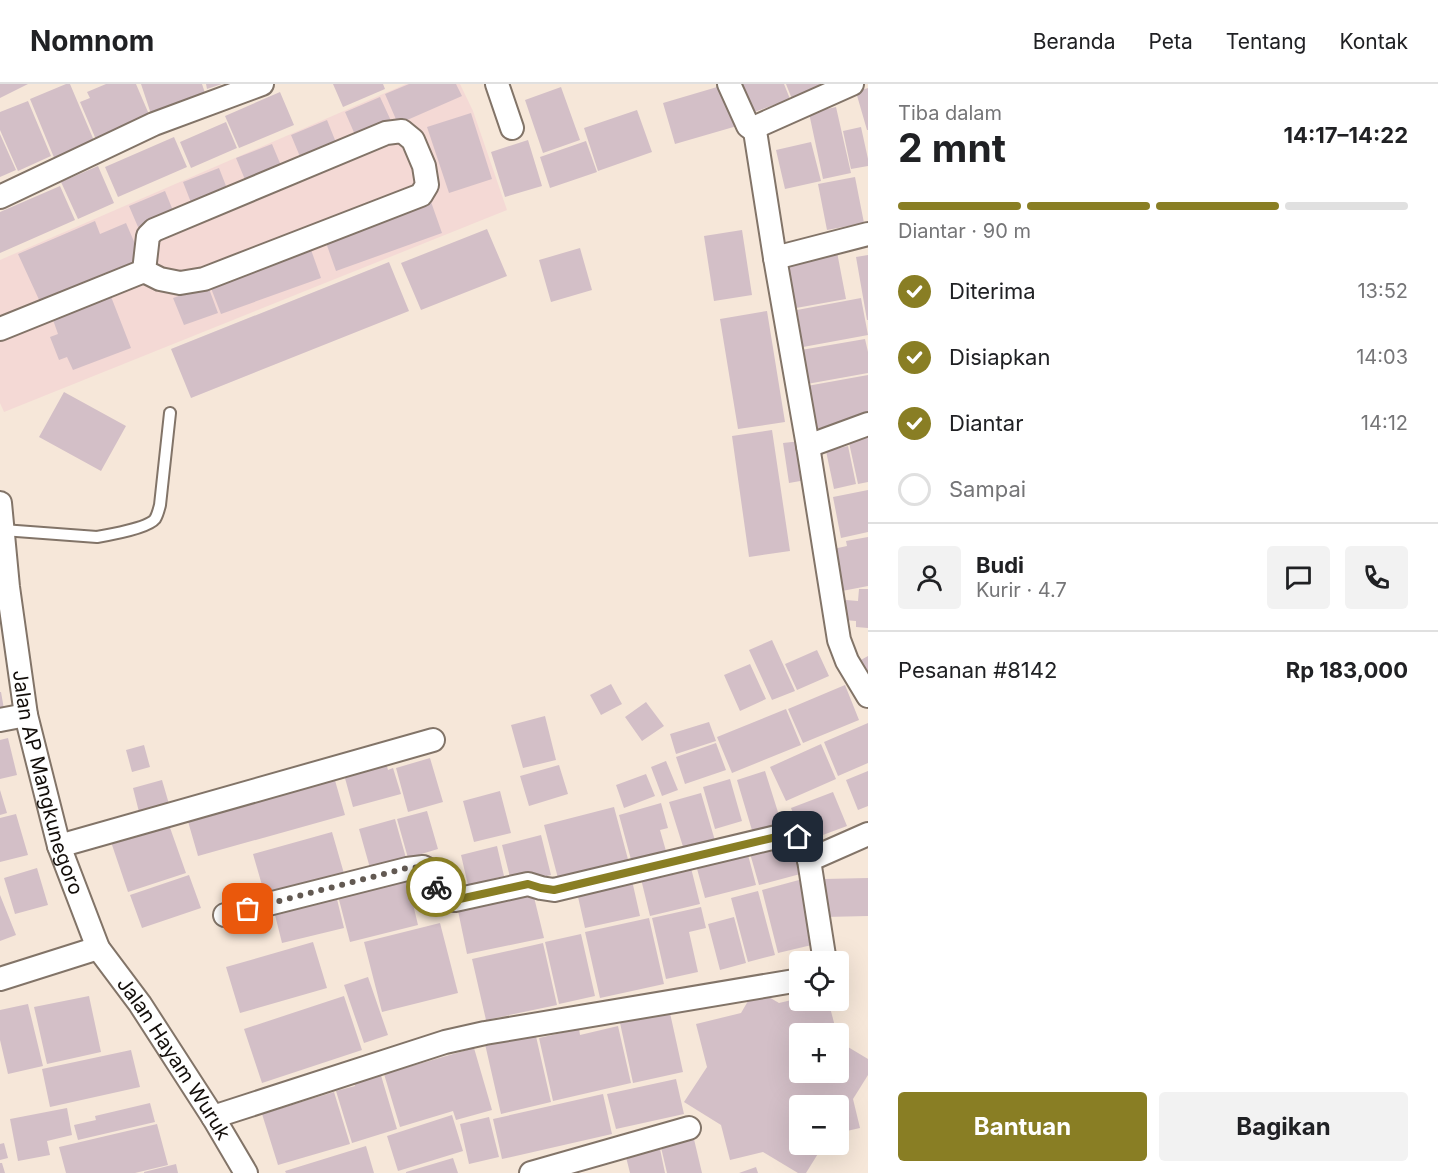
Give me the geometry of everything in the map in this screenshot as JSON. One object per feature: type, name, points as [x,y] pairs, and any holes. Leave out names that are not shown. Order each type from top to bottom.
[{"type":"street","points":[[0,197],[154,124],[262,84]]},
{"type":"street","points":[[496,84],[512,128]]},
{"type":"street","points":[[729,84],[748,126],[755,131],[839,640],[847,661],[868,696]]},
{"type":"street","points":[[755,131],[760,125],[852,84]]},
{"type":"street","points":[[0,329],[144,271],[160,279],[180,283],[204,279],[421,195],[426,185],[424,166],[413,140],[402,131],[386,132],[154,230],[148,237],[146,245],[144,271]]},
{"type":"street","points":[[775,258],[868,234]]},
{"type":"street","points":[[808,446],[868,424]]},
{"type":"street","name":"Jalan AP Mangkunegoro","points":[[0,503],[4,587],[26,715],[59,846],[98,948]]},
{"type":"street","points":[[0,720],[26,715]]},
{"type":"street","points":[[59,846],[433,740]]},
{"type":"street","points":[[225,915],[407,868],[423,867],[433,872],[437,894],[445,899],[455,900],[528,884],[554,890],[794,834],[798,837],[809,860],[823,951]]},
{"type":"street","points":[[809,860],[868,834]]},
{"type":"street","points":[[0,979],[98,948]]},
{"type":"street","name":"Jalan Hayam Wuruk","points":[[98,948],[140,1004],[246,1173]]},
{"type":"street","points":[[213,1117],[445,1042],[485,1033],[789,982]]},
{"type":"street","points":[[531,1173],[689,1128]]},
{"type":"lane","points":[[3,530],[97,537],[147,525],[155,519],[160,505],[170,413]]},
{"type":"shaded area","points":[[406,84],[460,84],[473,111],[507,210],[4,412],[0,403],[0,260]]},
{"type":"building","points":[[0,84],[28,84],[0,98]]},
{"type":"building","points":[[70,84],[95,143],[55,160],[30,99]]},
{"type":"building","points":[[106,84],[136,84],[151,119],[97,142],[80,102],[90,98],[87,92]]},
{"type":"building","points":[[141,84],[202,84],[206,96],[151,114]]},
{"type":"building","points":[[206,84],[222,84],[207,89]]},
{"type":"building","points":[[333,84],[383,84],[385,89],[343,107]]},
{"type":"building","points":[[409,84],[456,84],[462,96],[398,124],[385,94]]},
{"type":"building","points":[[737,84],[784,84],[790,99],[749,114]]},
{"type":"building","points":[[786,84],[819,84],[821,88],[792,99]]},
{"type":"building","points":[[724,85],[737,126],[675,144],[663,103]]},
{"type":"building","points":[[561,87],[580,140],[543,153],[525,100]]},
{"type":"building","points":[[868,88],[868,130],[867,130],[856,92]]},
{"type":"building","points":[[280,92],[294,125],[239,148],[225,116]]},
{"type":"building","points":[[380,97],[392,123],[356,137],[345,112]]},
{"type":"building","points":[[28,101],[51,156],[18,171],[0,130],[0,112]]},
{"type":"building","points":[[836,107],[851,173],[823,179],[809,113]]},
{"type":"building","points":[[637,110],[652,152],[598,171],[584,128]]},
{"type":"building","points":[[471,113],[492,179],[449,193],[427,127]]},
{"type":"building","points":[[327,120],[337,145],[301,159],[291,135]]},
{"type":"building","points":[[226,122],[237,148],[191,168],[180,142]]},
{"type":"building","points":[[861,127],[868,166],[851,169],[843,131]]},
{"type":"building","points":[[0,134],[16,170],[0,177]]},
{"type":"building","points":[[174,137],[187,167],[118,197],[105,167]]},
{"type":"building","points":[[528,140],[542,186],[505,197],[491,152]]},
{"type":"building","points":[[586,141],[597,172],[550,188],[540,157]]},
{"type":"building","points":[[811,142],[821,181],[785,189],[776,150]]},
{"type":"building","points":[[272,144],[282,168],[246,182],[236,158]]},
{"type":"building","points":[[98,166],[114,203],[78,219],[61,182]]},
{"type":"building","points":[[219,168],[228,191],[192,205],[183,182]]},
{"type":"building","points":[[855,177],[864,223],[827,230],[818,184]]},
{"type":"building","points":[[60,186],[75,220],[0,253],[0,212]]},
{"type":"building","points":[[165,191],[174,213],[138,227],[129,206]]},
{"type":"building","points":[[430,199],[442,233],[336,271],[324,237]]},
{"type":"building","points":[[95,221],[100,234],[126,223],[142,260],[41,304],[18,254]]},
{"type":"building","points":[[487,229],[507,276],[421,310],[401,263]]},
{"type":"building","points":[[742,230],[752,295],[714,301],[704,236]]},
{"type":"building","points":[[310,247],[321,278],[221,314],[209,283]]},
{"type":"building","points":[[580,248],[592,290],[551,302],[539,260]]},
{"type":"building","points":[[837,252],[846,299],[796,308],[787,261]]},
{"type":"building","points":[[868,255],[868,320],[867,320],[856,257]]},
{"type":"building","points":[[389,262],[409,311],[191,398],[171,349]]},
{"type":"building","points":[[208,286],[218,313],[184,325],[173,298]]},
{"type":"building","points":[[110,294],[131,348],[73,370],[67,357],[59,360],[50,337],[58,334],[52,317]]},
{"type":"building","points":[[861,298],[868,335],[803,347],[797,310]]},
{"type":"building","points":[[767,311],[785,422],[738,429],[720,319]]},
{"type":"building","points":[[865,339],[868,352],[868,373],[807,384],[801,350]]},
{"type":"building","points":[[868,375],[868,419],[814,429],[807,386]]},
{"type":"building","points":[[64,392],[126,426],[101,471],[39,437]]},
{"type":"building","points":[[772,430],[790,551],[749,557],[732,436]]},
{"type":"building","points":[[868,434],[868,482],[858,484],[848,438]]},
{"type":"building","points":[[801,441],[806,480],[789,483],[783,443]]},
{"type":"building","points":[[848,446],[856,484],[834,489],[826,451]]},
{"type":"building","points":[[868,490],[868,532],[841,538],[833,497]]},
{"type":"building","points":[[868,537],[868,586],[842,591],[833,549],[847,546],[846,541]]},
{"type":"building","points":[[859,589],[868,589],[868,628],[856,627],[856,621],[844,620],[846,600],[858,601]]},
{"type":"building","points":[[772,640],[795,691],[772,700],[749,650]]},
{"type":"building","points":[[817,650],[829,676],[797,690],[785,664]]},
{"type":"building","points":[[868,656],[868,678],[859,661]]},
{"type":"building","points":[[750,664],[766,699],[740,711],[724,675]]},
{"type":"building","points":[[611,684],[622,704],[601,715],[590,695]]},
{"type":"building","points":[[845,685],[859,720],[803,743],[788,709]]},
{"type":"building","points":[[0,692],[4,709],[0,710]]},
{"type":"building","points":[[646,702],[664,726],[642,741],[625,717]]},
{"type":"building","points":[[786,709],[801,745],[732,773],[717,737]]},
{"type":"building","points":[[545,716],[556,760],[523,768],[511,725]]},
{"type":"building","points":[[709,722],[716,741],[676,754],[670,734]]},
{"type":"building","points":[[868,723],[868,763],[838,776],[824,742]]},
{"type":"building","points":[[8,738],[17,775],[0,779],[0,740]]},
{"type":"building","points":[[716,743],[726,770],[685,784],[676,757]]},
{"type":"building","points":[[821,744],[836,779],[786,801],[770,767]]},
{"type":"building","points":[[144,745],[150,767],[132,772],[126,750]]},
{"type":"building","points":[[430,758],[443,802],[408,812],[396,768]]},
{"type":"building","points":[[385,759],[388,770],[393,768],[401,794],[353,807],[343,771]]},
{"type":"building","points":[[666,761],[678,790],[662,796],[651,767]]},
{"type":"building","points":[[559,765],[568,794],[529,806],[520,776]]},
{"type":"building","points":[[765,771],[783,828],[754,837],[737,780]]},
{"type":"building","points":[[868,771],[868,806],[858,810],[846,780]]},
{"type":"building","points":[[646,774],[655,796],[624,808],[616,785]]},
{"type":"building","points":[[334,777],[345,815],[198,856],[187,818]]},
{"type":"building","points":[[730,779],[742,821],[715,829],[703,787]]},
{"type":"building","points":[[162,780],[169,804],[139,812],[133,788]]},
{"type":"building","points":[[0,790],[7,813],[0,815]]},
{"type":"building","points":[[500,791],[511,833],[474,842],[463,801]]},
{"type":"building","points":[[833,792],[847,826],[804,842],[791,808]]},
{"type":"building","points":[[701,793],[716,844],[685,853],[669,802]]},
{"type":"building","points":[[661,803],[668,828],[660,830],[668,858],[633,867],[619,815]]},
{"type":"building","points":[[614,807],[629,863],[559,882],[544,825]]},
{"type":"building","points":[[427,811],[438,849],[408,858],[397,819]]},
{"type":"building","points":[[16,814],[28,855],[0,862],[0,818]]},
{"type":"building","points":[[395,819],[406,858],[370,868],[359,829]]},
{"type":"building","points":[[168,822],[186,873],[128,892],[111,842]]},
{"type":"building","points":[[332,832],[345,877],[266,899],[253,854]]},
{"type":"building","points":[[541,835],[551,875],[512,885],[502,845]]},
{"type":"building","points":[[794,838],[804,873],[759,885],[749,850]]},
{"type":"building","points":[[497,846],[504,876],[468,885],[461,855]]},
{"type":"building","points":[[747,851],[756,885],[705,898],[696,865]]},
{"type":"building","points":[[37,868],[48,905],[15,914],[4,878]]},
{"type":"building","points":[[691,868],[700,904],[650,916],[641,879]]},
{"type":"building","points":[[189,875],[201,908],[142,928],[130,895]]},
{"type":"building","points":[[406,875],[418,925],[350,942],[337,892]]},
{"type":"building","points":[[631,876],[640,916],[585,928],[576,888]]},
{"type":"building","points":[[868,878],[868,916],[825,917],[824,879]]},
{"type":"building","points":[[799,880],[816,944],[778,953],[762,890]]},
{"type":"building","points":[[532,889],[544,938],[467,954],[457,906]]},
{"type":"building","points":[[335,891],[344,928],[282,943],[273,907]]},
{"type":"building","points":[[758,891],[775,955],[748,962],[731,898]]},
{"type":"building","points":[[0,895],[16,935],[0,941]]},
{"type":"building","points":[[701,907],[706,928],[689,932],[698,972],[666,979],[652,918]]},
{"type":"building","points":[[734,917],[746,963],[720,970],[708,924]]},
{"type":"building","points":[[649,918],[664,984],[600,998],[585,932]]},
{"type":"building","points":[[440,923],[458,993],[382,1012],[364,942]]},
{"type":"building","points":[[581,934],[595,996],[559,1004],[545,942]]},
{"type":"building","points":[[313,942],[327,988],[240,1013],[226,967]]},
{"type":"building","points":[[543,943],[557,1005],[486,1020],[472,959]]},
{"type":"building","points":[[368,977],[388,1035],[364,1043],[344,985]]},
{"type":"building","points":[[755,989],[779,1003],[789,1001],[789,1011],[831,1011],[834,1023],[789,1023],[789,1083],[849,1083],[849,1048],[868,1059],[868,1075],[853,1099],[860,1128],[849,1130],[849,1095],[789,1095],[789,1155],[817,1155],[806,1173],[798,1173],[763,1152],[730,1160],[721,1125],[684,1102],[707,1067],[696,1024],[741,1013]]},
{"type":"building","points":[[89,996],[101,1052],[47,1064],[34,1007]]},
{"type":"building","points":[[344,996],[362,1050],[262,1083],[244,1029]]},
{"type":"building","points":[[28,1004],[43,1066],[8,1074],[0,1040],[0,1010]]},
{"type":"building","points":[[670,1013],[683,1072],[633,1083],[620,1023]]},
{"type":"building","points":[[618,1026],[631,1083],[553,1101],[539,1038],[579,1029],[580,1035]]},
{"type":"building","points":[[535,1032],[551,1102],[501,1114],[485,1044]]},
{"type":"building","points":[[474,1048],[492,1110],[456,1120],[453,1111],[400,1127],[384,1074]]},
{"type":"building","points":[[131,1050],[140,1087],[50,1107],[42,1069]]},
{"type":"building","points":[[380,1072],[397,1129],[352,1143],[336,1091],[355,1086],[353,1080]]},
{"type":"building","points":[[676,1079],[684,1114],[616,1129],[607,1094]]},
{"type":"building","points":[[334,1092],[350,1144],[278,1165],[262,1114]]},
{"type":"building","points":[[603,1094],[612,1134],[502,1159],[493,1119]]},
{"type":"building","points":[[150,1103],[155,1122],[78,1140],[74,1125],[96,1120],[95,1116]]},
{"type":"building","points":[[67,1108],[72,1135],[47,1141],[50,1155],[18,1161],[10,1119]]},
{"type":"building","points":[[452,1115],[463,1151],[398,1171],[387,1136]]},
{"type":"building","points":[[489,1117],[499,1157],[469,1164],[460,1124]]},
{"type":"building","points":[[157,1124],[168,1165],[135,1173],[66,1173],[59,1147]]},
{"type":"building","points":[[693,1135],[702,1173],[667,1173],[660,1143]]},
{"type":"building","points":[[4,1143],[8,1158],[0,1160],[0,1144]]},
{"type":"building","points":[[366,1146],[374,1173],[286,1173],[285,1171]]},
{"type":"building","points":[[660,1149],[665,1173],[630,1173],[626,1157]]},
{"type":"building","points":[[453,1158],[458,1173],[406,1173],[406,1172]]},
{"type":"building","points":[[0,1163],[2,1163],[5,1173],[0,1173]]},
{"type":"building","points":[[176,1164],[178,1173],[144,1173],[144,1172]]},
{"type":"building","points":[[756,1167],[758,1173],[739,1173]]},
{"type":"way so far","points":[[248,909],[407,868],[423,867],[433,872],[436,887]]},
{"type":"route","points":[[436,887],[437,894],[445,899],[455,900],[528,884],[554,890],[789,834],[798,837]]}]
